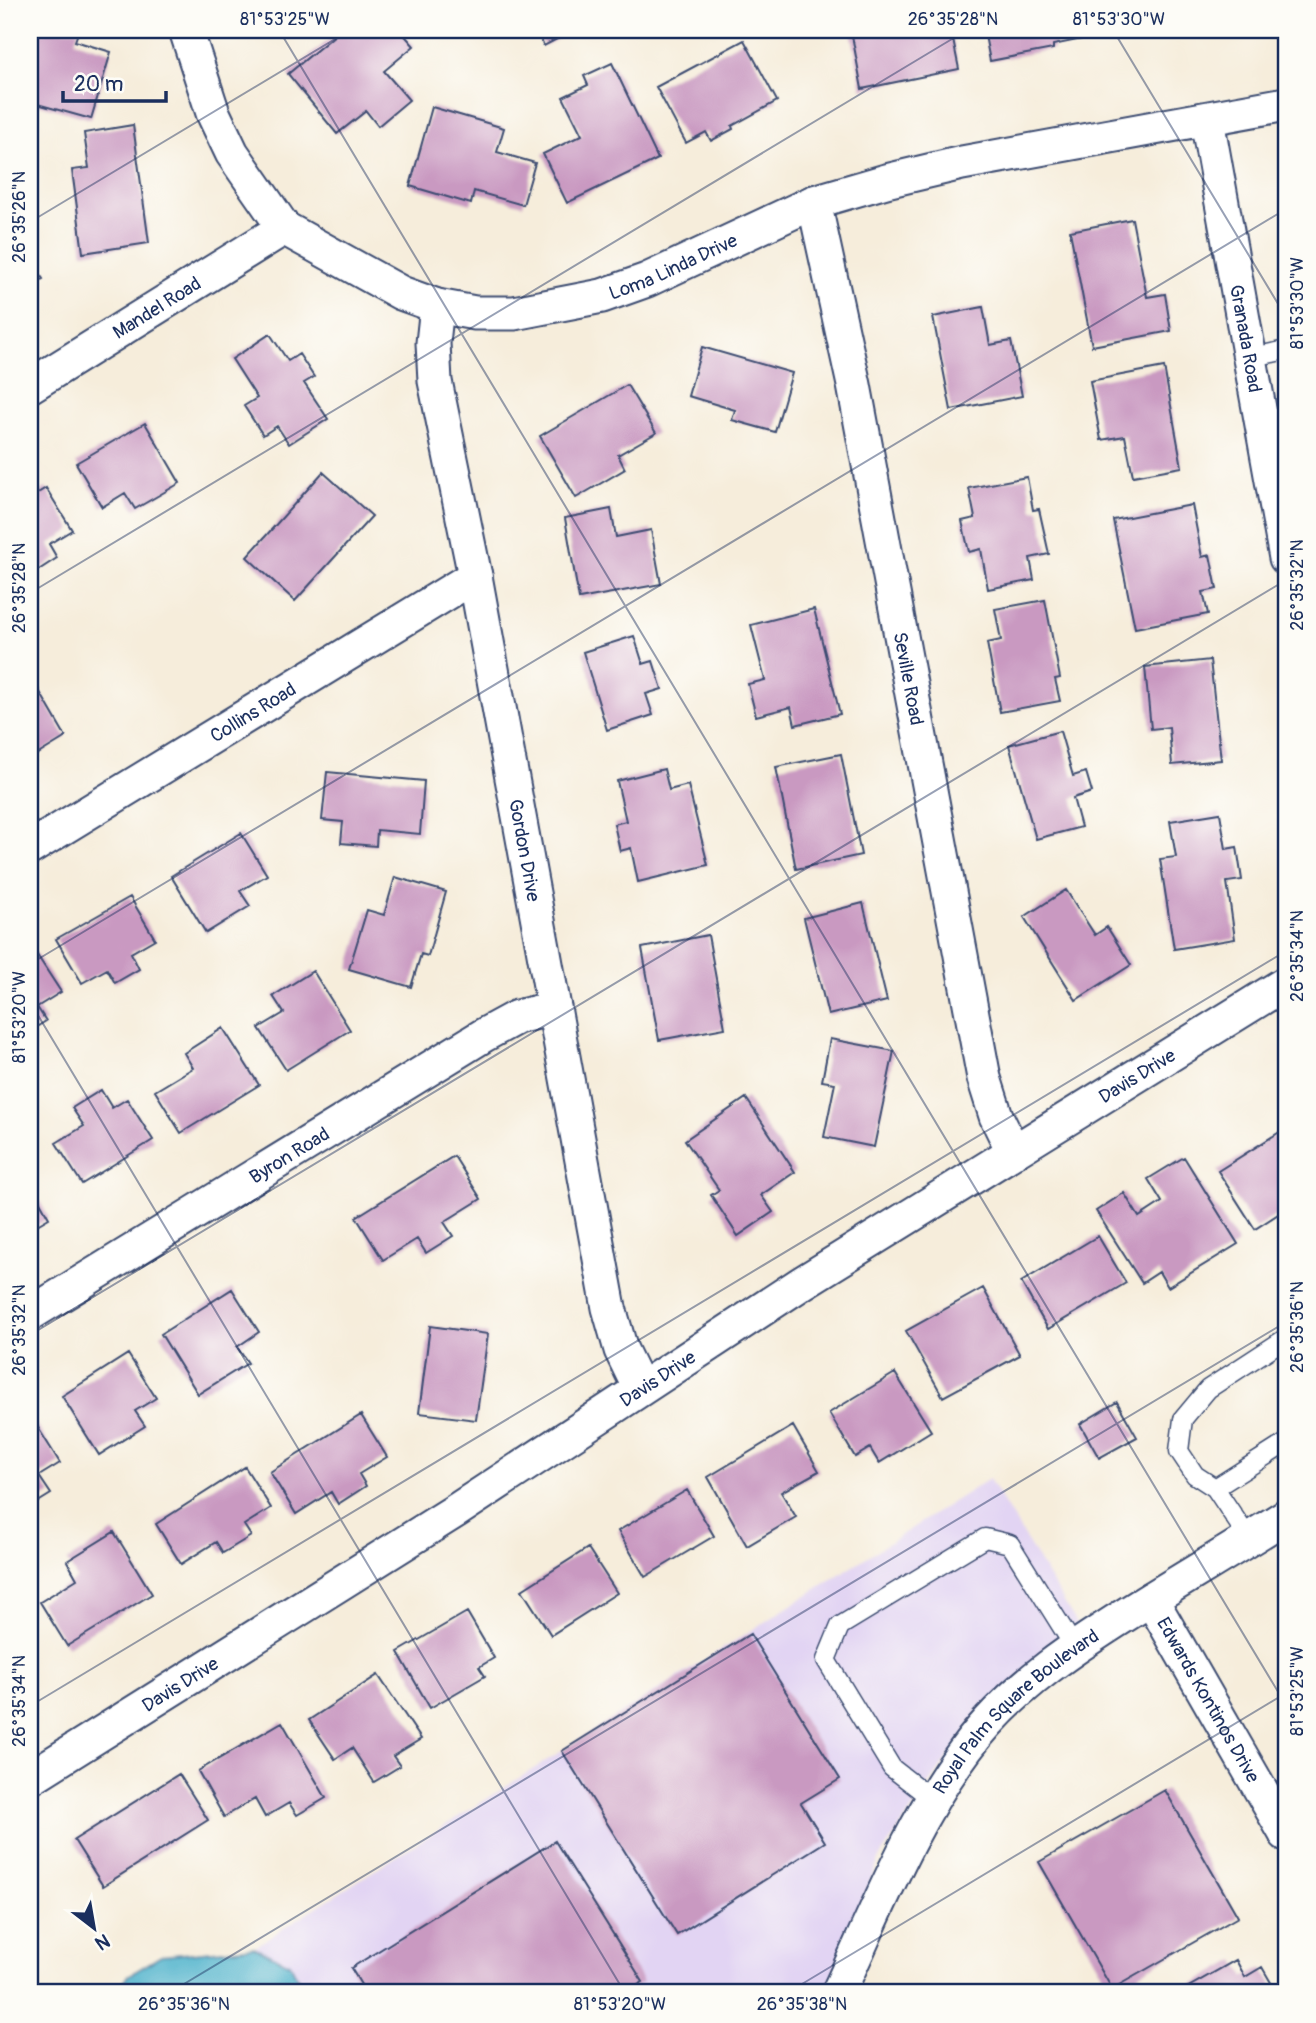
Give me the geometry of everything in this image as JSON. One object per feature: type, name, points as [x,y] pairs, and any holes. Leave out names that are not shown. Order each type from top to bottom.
[{"type":"street","name":"Loma Linda Drive","points":[[186,30],[201,82],[222,133],[232,153],[284,228],[401,293],[437,306],[475,313],[514,313],[602,296],[647,280],[814,202],[886,181],[962,163],[1286,104]]},
{"type":"street","name":"Granada Road","points":[[1207,120],[1286,558]]},
{"type":"street","name":"Seville Road","points":[[814,202],[856,398],[984,1078],[996,1116],[1013,1151]]},
{"type":"street","name":"Mandel Road","points":[[30,386],[284,228]]},
{"type":"street","name":"Gordon Drive","points":[[437,306],[433,344],[435,381],[475,576],[609,1308],[621,1350],[639,1389]]},
{"type":"street","name":"Collins Road","points":[[30,848],[475,576]]},
{"type":"street","name":"Davis Drive","points":[[30,1778],[457,1510],[802,1283],[1286,983]]},
{"type":"street","name":"Byron Road","points":[[30,1314],[484,1035],[517,1017],[554,1009]]},
{"type":"street","name":"Royal Palm Square Boulevard","points":[[838,1993],[911,1836],[932,1799],[967,1747],[1002,1707],[1041,1672],[1074,1648],[1286,1516]]},
{"type":"street","name":"Edwards Kontinos Drive","points":[[1152,1599],[1286,1834]]},
{"type":"lane","points":[[1249,358],[1286,350]]},
{"type":"lane","points":[[1249,1539],[1214,1488],[1195,1475],[1179,1451],[1183,1419],[1208,1389],[1286,1338]]},
{"type":"lane","points":[[1214,1488],[1286,1443]]},
{"type":"lane","points":[[932,1799],[892,1768],[826,1660],[840,1626],[985,1538],[1010,1544],[1074,1648]]},
{"type":"shaded area","points":[[989,1479],[1087,1640],[972,1722],[881,1855],[825,1993],[305,1993],[290,1964],[254,1947]]},
{"type":"water","points":[[254,1947],[290,1964],[305,1993],[115,1993],[128,1976],[161,1956]]},
{"type":"building","points":[[30,30],[45,33],[46,30],[79,30],[75,41],[111,52],[91,119],[30,102]]},
{"type":"building","points":[[341,30],[400,30],[414,46],[384,71],[409,100],[378,126],[366,111],[337,134],[288,74]]},
{"type":"building","points":[[535,30],[574,30],[544,46]]},
{"type":"building","points":[[851,30],[951,30],[959,69],[862,89]]},
{"type":"building","points":[[984,30],[1090,30],[1092,37],[1053,45],[1053,49],[990,61]]},
{"type":"building","points":[[744,40],[777,101],[711,141],[706,132],[686,143],[656,87]]},
{"type":"building","points":[[612,63],[658,159],[567,203],[543,154],[582,135],[563,97],[588,85],[584,76]]},
{"type":"building","points":[[432,107],[504,128],[497,152],[535,163],[523,205],[474,191],[471,204],[410,186]]},
{"type":"building","points":[[133,125],[149,243],[83,253],[72,170],[89,168],[84,133]]},
{"type":"building","points":[[1132,219],[1147,297],[1165,294],[1171,331],[1092,346],[1070,231]]},
{"type":"building","points":[[30,259],[43,279],[30,287]]},
{"type":"building","points":[[983,307],[990,345],[1011,341],[1022,396],[951,410],[933,317]]},
{"type":"building","points":[[270,334],[288,361],[299,354],[314,377],[304,383],[328,419],[289,444],[277,426],[263,435],[244,406],[257,398],[232,359]]},
{"type":"building","points":[[702,347],[792,373],[775,432],[732,420],[735,410],[688,396]]},
{"type":"building","points":[[1164,367],[1182,467],[1133,476],[1125,436],[1101,440],[1090,381]]},
{"type":"building","points":[[627,385],[656,433],[618,455],[625,469],[576,498],[540,436]]},
{"type":"building","points":[[145,423],[180,483],[135,509],[125,493],[102,507],[76,463]]},
{"type":"building","points":[[323,472],[372,516],[295,601],[247,557]]},
{"type":"building","points":[[1027,477],[1033,510],[1039,509],[1049,554],[1030,558],[1034,580],[988,589],[981,549],[969,552],[962,521],[975,518],[969,488]]},
{"type":"building","points":[[46,488],[72,530],[49,544],[57,558],[34,573],[30,565],[30,498]]},
{"type":"building","points":[[1192,505],[1202,557],[1210,555],[1217,589],[1203,592],[1208,614],[1135,628],[1113,520]]},
{"type":"building","points":[[611,509],[616,537],[651,530],[661,584],[579,599],[565,518]]},
{"type":"building","points":[[1045,600],[1060,678],[1055,679],[1060,701],[1000,712],[987,643],[1001,640],[995,609]]},
{"type":"building","points":[[814,609],[840,714],[795,725],[791,707],[756,716],[748,684],[765,680],[751,625]]},
{"type":"building","points":[[634,636],[643,664],[653,661],[662,689],[646,694],[653,715],[607,730],[583,652]]},
{"type":"building","points":[[1210,660],[1221,760],[1172,765],[1169,727],[1151,729],[1145,667]]},
{"type":"building","points":[[30,675],[66,737],[30,759]]},
{"type":"building","points":[[1060,731],[1073,776],[1086,772],[1092,792],[1073,798],[1081,827],[1036,839],[1009,745]]},
{"type":"building","points":[[841,754],[861,855],[796,869],[776,767]]},
{"type":"building","points":[[664,769],[669,790],[688,785],[708,865],[638,882],[631,848],[620,851],[614,824],[626,821],[617,781]]},
{"type":"building","points":[[327,772],[424,781],[420,834],[377,830],[376,846],[341,843],[343,822],[322,820]]},
{"type":"building","points":[[1220,813],[1226,849],[1237,847],[1242,880],[1227,882],[1235,939],[1174,949],[1160,859],[1176,857],[1170,821]]},
{"type":"building","points":[[241,833],[267,875],[240,891],[250,906],[206,933],[171,876]]},
{"type":"building","points":[[395,877],[446,892],[428,956],[421,954],[411,987],[349,969],[367,910],[384,915]]},
{"type":"building","points":[[1066,890],[1095,935],[1107,927],[1131,965],[1076,1000],[1024,917]]},
{"type":"building","points":[[130,897],[155,939],[131,953],[139,969],[115,983],[107,969],[82,983],[56,939]]},
{"type":"building","points":[[863,903],[887,1001],[828,1015],[804,918]]},
{"type":"building","points":[[708,935],[725,1028],[659,1040],[642,948]]},
{"type":"building","points":[[35,952],[61,992],[37,1007],[46,1021],[30,1031],[30,955]]},
{"type":"building","points":[[313,971],[350,1030],[286,1070],[259,1028],[284,1013],[273,996]]},
{"type":"building","points":[[223,1028],[259,1085],[181,1133],[155,1091],[193,1068],[184,1053]]},
{"type":"building","points":[[830,1039],[894,1051],[874,1147],[824,1137],[835,1083],[822,1081]]},
{"type":"building","points":[[101,1090],[112,1108],[127,1099],[153,1140],[82,1184],[56,1143],[84,1126],[72,1108]]},
{"type":"building","points":[[746,1098],[795,1172],[761,1195],[773,1212],[738,1236],[711,1195],[719,1190],[685,1140]]},
{"type":"building","points":[[1286,1128],[1286,1209],[1255,1229],[1218,1171]]},
{"type":"building","points":[[454,1156],[481,1199],[444,1222],[453,1236],[426,1253],[417,1239],[383,1260],[356,1217]]},
{"type":"building","points":[[1184,1157],[1238,1244],[1168,1287],[1159,1272],[1142,1283],[1096,1211],[1124,1193],[1139,1217],[1162,1202],[1148,1179]]},
{"type":"building","points":[[30,1184],[49,1218],[30,1229]]},
{"type":"building","points":[[1098,1236],[1126,1283],[1048,1329],[1021,1282]]},
{"type":"building","points":[[983,1288],[1020,1355],[943,1397],[906,1331]]},
{"type":"building","points":[[232,1289],[259,1332],[237,1347],[248,1363],[198,1394],[161,1334]]},
{"type":"building","points":[[430,1326],[488,1334],[476,1420],[419,1413]]},
{"type":"building","points":[[128,1354],[156,1398],[135,1411],[145,1426],[99,1455],[62,1396]]},
{"type":"building","points":[[895,1373],[931,1431],[879,1463],[870,1448],[855,1457],[829,1413]]},
{"type":"building","points":[[1117,1402],[1137,1437],[1099,1458],[1080,1424]]},
{"type":"building","points":[[361,1415],[387,1457],[359,1474],[366,1486],[338,1504],[331,1492],[296,1514],[270,1472]]},
{"type":"building","points":[[32,1418],[60,1463],[39,1476],[51,1494],[30,1507],[30,1420]]},
{"type":"building","points":[[793,1426],[819,1471],[781,1492],[796,1517],[747,1546],[708,1477]]},
{"type":"building","points":[[245,1467],[271,1508],[244,1525],[251,1536],[223,1553],[216,1542],[181,1564],[156,1524]]},
{"type":"building","points":[[687,1490],[714,1536],[645,1577],[618,1531]]},
{"type":"building","points":[[114,1532],[152,1594],[67,1646],[40,1602],[77,1579],[67,1561]]},
{"type":"building","points":[[588,1548],[617,1593],[551,1635],[522,1590]]},
{"type":"building","points":[[467,1612],[494,1658],[479,1667],[485,1676],[430,1708],[398,1652]]},
{"type":"building","points":[[750,1634],[840,1779],[801,1803],[825,1842],[677,1935],[562,1751]]},
{"type":"building","points":[[378,1675],[421,1739],[393,1756],[400,1766],[374,1782],[352,1748],[335,1759],[309,1720]]},
{"type":"building","points":[[282,1722],[326,1798],[297,1815],[289,1803],[265,1817],[255,1799],[224,1817],[198,1771]]},
{"type":"building","points":[[179,1774],[208,1820],[103,1886],[74,1840]]},
{"type":"building","points":[[1165,1790],[1238,1917],[1112,1989],[1039,1862]]},
{"type":"building","points":[[555,1841],[643,1982],[624,1993],[366,1993],[351,1968]]},
{"type":"building","points":[[1236,1960],[1245,1977],[1262,1967],[1277,1993],[1178,1993]]}]
